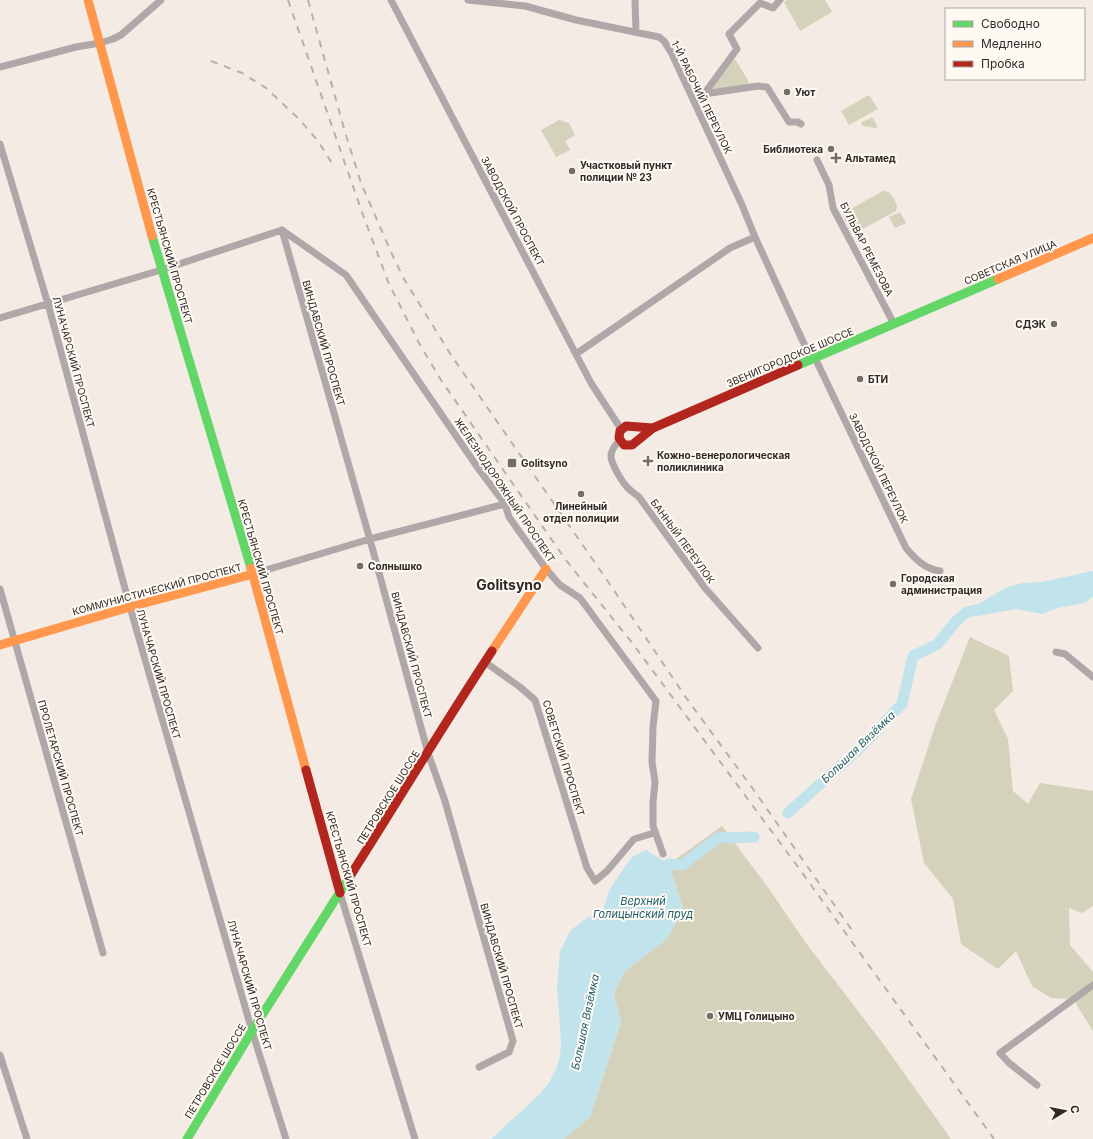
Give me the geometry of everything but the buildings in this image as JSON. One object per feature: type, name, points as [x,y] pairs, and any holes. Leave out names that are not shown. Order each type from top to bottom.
[{"type":"street","name":"КРЕСТЬЯНСКИЙ ПРОСПЕКТ","points":[[88,0],[161,270],[253,574],[340,893],[415,1139]]},
{"type":"street","points":[[0,67],[113,39],[121,35],[161,0]]},
{"type":"street","name":"ЗАВОДСКОЙ ПРОСПЕКТ","points":[[391,0],[598,396],[621,429]]},
{"type":"street","name":"1-Й РАБОЧИЙ ПЕРЕУЛОК","points":[[468,0],[525,6],[576,20],[659,37],[664,41],[671,52],[695,103],[742,205],[755,237],[813,359]]},
{"type":"street","points":[[635,0],[636,32]]},
{"type":"street","points":[[695,103],[704,94],[737,49],[729,34],[760,2],[773,8],[780,0]]},
{"type":"street","points":[[704,94],[758,86],[766,87],[789,122],[798,122],[801,124]]},
{"type":"street","name":"ЛУНАЧАРСКИЙ ПРОСПЕКТ","points":[[0,144],[48,304],[130,607],[252,1031],[286,1139]]},
{"type":"street","name":"БУЛЬВАР РЕМЕЗОВА","points":[[817,160],[830,185],[833,208],[894,324]]},
{"type":"street","points":[[0,318],[161,270],[282,230]]},
{"type":"street","name":"ЖЕЛЕЗНОДОРОЖНЫЙ ПРОСПЕКТ","points":[[282,230],[346,275],[505,504],[509,518],[546,570],[560,585],[580,598],[656,702],[653,728],[652,762],[655,782],[653,826],[654,833],[663,854]]},
{"type":"street","name":"ВИНДАВСКИЙ ПРОСПЕКТ","points":[[282,230],[370,539],[428,753],[445,801],[513,1041],[509,1052],[479,1067]]},
{"type":"street","points":[[576,354],[730,248],[755,237]]},
{"type":"street","name":"СОВЕТСКАЯ УЛИЦА","points":[[935,305],[1093,238]]},
{"type":"street","name":"ЗВЕНИГОРОДСКОЕ ШОССЕ","points":[[653,428],[935,305]]},
{"type":"street","name":"ЗАВОДСКОЙ ПЕРЕУЛОК","points":[[813,359],[906,548],[920,563],[929,568],[940,571]]},
{"type":"street","points":[[626,426],[653,428],[634,444],[628,446],[622,443],[618,434],[621,429],[626,426]]},
{"type":"street","points":[[634,427],[638,433],[637,441]]},
{"type":"street","name":"БАННЫЙ ПЕРЕУЛОК","points":[[620,440],[612,448],[610,458],[626,485],[639,497],[705,588],[758,648]]},
{"type":"street","name":"КОММУНИСТИЧЕСКИЙ ПРОСПЕКТ","points":[[0,645],[130,607],[253,574],[370,539],[505,504]]},
{"type":"street","name":"ПЕТРОВСКОЕ ШОССЕ","points":[[187,1139],[252,1031],[428,753],[461,698],[546,570]]},
{"type":"street","name":"ПРОЛЕТАРСКИЙ ПРОСПЕКТ","points":[[0,589],[103,953]]},
{"type":"street","points":[[1056,652],[1065,654],[1093,677]]},
{"type":"street","name":"СОВЕТСКИЙ ПРОСПЕКТ","points":[[485,662],[520,687],[535,700],[587,868],[595,881],[607,871],[634,840],[654,833]]},
{"type":"street","points":[[1037,1085],[1009,1063],[1000,1053],[1093,985]]},
{"type":"street","points":[[0,1055],[27,1139]]},
{"type":"shaded area","points":[[787,0],[825,0],[832,12],[800,31],[784,2]]},
{"type":"shaded area","points":[[735,59],[749,82],[746,86],[712,91],[711,89]]},
{"type":"shaded area","points":[[869,95],[878,109],[849,125],[841,111]]},
{"type":"shaded area","points":[[872,117],[878,127],[863,126],[861,123]]},
{"type":"shaded area","points":[[559,120],[569,123],[575,135],[565,141],[570,150],[556,157],[541,130]]},
{"type":"shaded area","points":[[883,191],[889,192],[892,196],[897,206],[896,211],[857,232],[852,232],[843,217],[845,212]]},
{"type":"shaded area","points":[[900,212],[906,223],[895,228],[889,217]]},
{"type":"shaded area","points":[[970,637],[1009,656],[1013,691],[994,710],[1008,739],[1013,791],[1028,804],[1040,783],[1093,791],[1093,906],[1082,913],[1069,908],[1070,945],[1093,972],[1093,1031],[1073,999],[1051,998],[1032,986],[1016,951],[998,969],[961,944],[953,899],[924,863],[911,799],[935,726]]},
{"type":"shaded area","points":[[722,826],[767,886],[806,943],[884,1045],[951,1139],[564,1139],[590,1117],[621,1022],[614,994],[624,972],[668,938],[683,909],[669,864]]},
{"type":"water","points":[[1093,571],[1093,597],[1084,603],[1057,608],[1043,614],[1015,609],[978,616],[967,612],[1007,587],[1023,583],[1042,582]]},
{"type":"water","name":"Верхний Голицынский пруд","points":[[646,850],[669,864],[683,909],[668,938],[624,972],[614,994],[621,1022],[590,1117],[564,1139],[491,1139],[540,1094],[550,1081],[557,1067],[560,1056],[561,1041],[557,988],[560,951],[571,930],[587,918],[603,910],[609,891],[619,875],[633,856]]},
{"type":"waterway","name":"Большая Вязёмка","points":[[788,813],[861,747],[902,704],[913,656],[938,644],[956,621],[967,612],[981,609]]},
{"type":"waterway","name":"Большая Вязёмка","points":[[660,876],[669,864],[682,865],[718,838],[754,837]]},
{"type":"railway","points":[[288,0],[363,215],[389,284],[420,345],[441,380],[565,559],[633,644],[798,867],[994,1139]]},
{"type":"railway","points":[[308,0],[361,183],[404,279],[451,355],[609,583],[687,699],[753,789],[854,933]]},
{"type":"railway","points":[[211,61],[242,73],[266,88],[299,119],[318,141],[333,165]]},
{"type":"traffic: fast","points":[[152,236],[251,568]]},
{"type":"traffic: fast","points":[[798,365],[998,279]]},
{"type":"traffic: fast","points":[[187,1139],[252,1031],[352,873]]},
{"type":"traffic: slow","points":[[88,0],[152,236]]},
{"type":"traffic: slow","points":[[998,279],[1093,238]]},
{"type":"traffic: slow","points":[[251,568],[306,770]]},
{"type":"traffic: slow","points":[[492,651],[546,569]]},
{"type":"traffic: slow","points":[[0,645],[130,607],[253,574]]},
{"type":"traffic: jam","points":[[653,428],[626,426],[620,431],[619,438],[624,445],[632,445],[653,428],[798,365]]},
{"type":"traffic: jam","points":[[352,873],[492,651]]},
{"type":"traffic: jam","points":[[306,770],[340,893]]},
{"type":"place","name":"Уют","points":[[787,92]]},
{"type":"place","name":"Библиотека","points":[[831,149]]},
{"type":"place","name":"Альтамед","points":[[836,158]]},
{"type":"place","name":"Участковый пункт полиции № 23","points":[[572,171]]},
{"type":"place","name":"СДЭК","points":[[1054,324]]},
{"type":"place","name":"БТИ","points":[[860,379]]},
{"type":"place","name":"Кожно-венерологическая поликлиника","points":[[648,461]]},
{"type":"place","name":"Golitsyno","points":[[512,463]]},
{"type":"place","name":"Линейный отдел полиции","points":[[581,494]]},
{"type":"place","name":"Солнышко","points":[[360,566]]},
{"type":"place","name":"Городская администрация","points":[[893,584]]},
{"type":"place","name":"УМЦ Голицыно","points":[[710,1016]]},
{"type":"district","name":"Golitsyno","points":[[509,585]]}]
